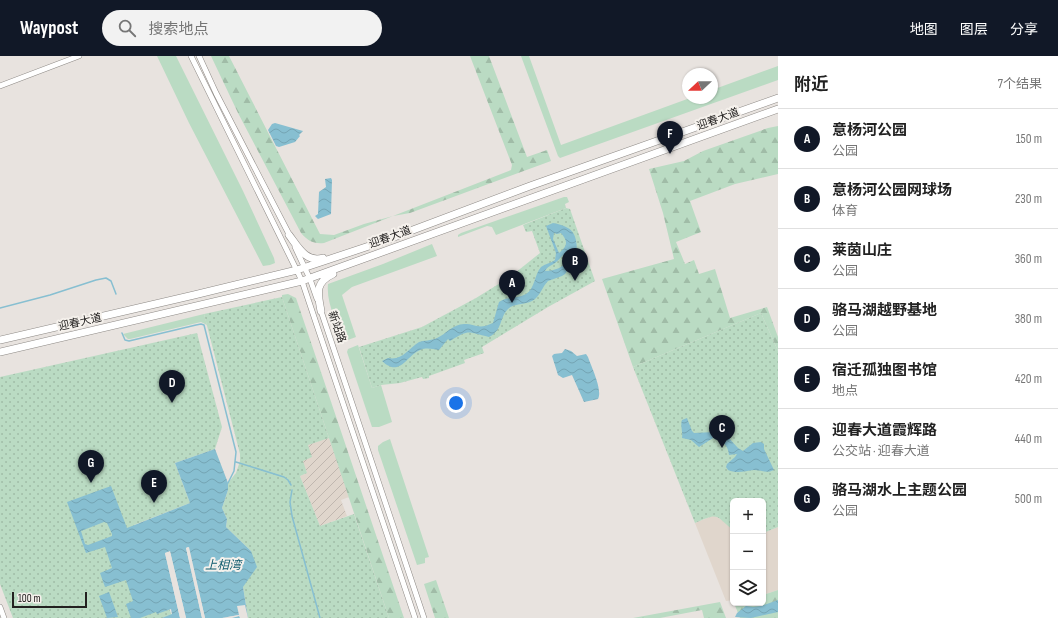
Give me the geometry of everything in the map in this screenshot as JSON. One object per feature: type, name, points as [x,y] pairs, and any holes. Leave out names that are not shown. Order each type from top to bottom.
[{"type":"main road","name":"迎春大道","points":[[0,340],[297,270],[381,242],[523,189],[778,98]]},
{"type":"main road","name":"迎春大道","points":[[0,352],[310,279],[778,109]]},
{"type":"main road","points":[[289,235],[301,251],[307,257],[312,259],[318,259],[381,242]]},
{"type":"main road","points":[[321,311],[318,292],[319,286],[326,277],[392,248]]},
{"type":"main road","points":[[342,255],[346,265]]},
{"type":"street","points":[[0,86],[79,56]]},
{"type":"street","name":"新站路","points":[[191,56],[302,281],[415,618]]},
{"type":"street","name":"新站路","points":[[199,56],[216,93],[310,279],[424,618]]},
{"type":"street","points":[[0,607],[4,618]]},
{"type":"shaded area","points":[[329,438],[349,497],[341,500],[347,516],[320,526],[300,476],[307,473],[302,461],[307,445]]},
{"type":"shaded area","points":[[715,516],[724,521],[730,527],[730,600],[726,601],[695,523]]},
{"type":"shaded area","points":[[778,527],[778,590],[766,594],[766,534],[766,532]]},
{"type":"green space","points":[[157,56],[176,56],[243,191],[275,263],[263,266],[189,123]]},
{"type":"green space","points":[[211,56],[229,56],[320,234],[334,235],[364,224],[393,216],[324,243],[317,243],[306,238],[301,233],[238,113]]},
{"type":"green space","points":[[470,56],[489,56],[527,157],[547,150],[551,161],[410,213],[393,216],[511,170],[512,165]]},
{"type":"green space","points":[[521,56],[529,56],[561,145],[682,101],[682,104],[711,104],[560,158]]},
{"type":"green space","points":[[778,66],[778,80],[718,101],[718,88]]},
{"type":"green space","points":[[778,126],[778,174],[735,184],[690,201],[701,232],[676,242],[685,264],[694,260],[699,274],[715,269],[730,318],[767,307],[778,337],[778,351],[761,313],[633,367],[602,279],[674,259],[663,213],[649,169],[684,161],[703,151],[768,128]]},
{"type":"green space","points":[[567,197],[569,202],[565,204],[566,208],[496,235],[492,227],[487,226],[458,237],[461,233]]},
{"type":"green space","points":[[566,208],[570,209],[595,281],[548,307],[482,347],[484,353],[464,360],[465,363],[429,376],[429,378],[423,379],[422,377],[372,388],[359,347],[422,327],[476,298],[510,277],[540,253],[532,231],[526,232],[523,225]]},
{"type":"green space","points":[[432,244],[437,256],[352,287],[342,295],[356,337],[345,341],[330,306],[328,284]]},
{"type":"green space","points":[[288,294],[296,298],[404,618],[389,618],[282,297],[282,295]]},
{"type":"green space","points":[[282,297],[329,438],[308,445],[312,457],[303,461],[307,473],[300,476],[320,526],[354,514],[389,618],[248,618],[243,587],[251,551],[226,527],[227,519],[222,508],[228,490],[228,483],[236,473],[240,461],[240,454],[204,314]]},
{"type":"green space","points":[[761,313],[778,351],[778,527],[766,532],[766,498],[730,498],[730,527],[719,518],[713,516],[695,523],[633,367]]},
{"type":"green space","points":[[204,314],[207,325],[201,322],[130,339],[123,334]]},
{"type":"green space","points":[[197,333],[222,427],[215,449],[175,463],[190,503],[134,525],[173,618],[13,618],[0,584],[0,377]]},
{"type":"green space","points":[[358,345],[372,388],[381,385],[392,422],[379,427],[372,427],[347,352],[348,349]]},
{"type":"green space","points":[[390,439],[429,557],[425,558],[425,563],[417,565],[378,450],[378,446]]},
{"type":"green space","points":[[436,580],[449,618],[435,618],[424,584]]},
{"type":"green space","points":[[778,590],[778,618],[740,618],[735,606],[766,606],[766,594]]},
{"type":"green space","points":[[720,602],[726,618],[704,618],[702,610],[660,618],[633,618]]},
{"type":"water","points":[[275,123],[303,131],[295,142],[279,147],[276,146],[268,130],[272,124]]},
{"type":"water","points":[[331,178],[331,214],[318,219],[315,216],[318,214],[319,192],[326,187],[325,179]]},
{"type":"water","points":[[553,223],[566,227],[570,230],[575,237],[577,255],[584,261],[569,268],[562,276],[548,281],[537,297],[532,301],[510,307],[505,312],[497,331],[489,337],[473,333],[462,334],[450,341],[448,339],[439,350],[427,348],[420,350],[398,367],[388,366],[382,361],[388,358],[397,358],[405,354],[419,342],[437,338],[460,324],[484,326],[493,323],[499,302],[505,299],[519,297],[529,292],[541,267],[555,260],[556,253],[546,226]],"holes":[[[554,233],[561,233],[566,241],[564,248],[559,253],[553,239]],[[568,252],[570,260],[561,267],[545,271]]]},
{"type":"water","points":[[565,349],[571,351],[577,356],[586,354],[588,357],[598,384],[598,399],[584,402],[572,375],[563,378],[558,375],[552,356],[554,354],[562,353]]},
{"type":"water","points":[[687,418],[694,433],[714,432],[726,435],[738,448],[743,451],[753,443],[761,442],[764,444],[764,449],[774,470],[768,472],[754,470],[738,472],[728,470],[726,467],[727,464],[737,454],[729,455],[724,444],[713,438],[699,447],[691,440],[682,438],[681,422]]},
{"type":"water","name":"上相湾","points":[[215,449],[228,483],[228,490],[222,508],[227,519],[226,527],[251,551],[257,567],[243,587],[248,618],[232,618],[239,615],[222,618],[205,618],[189,547],[186,548],[202,618],[186,618],[170,552],[165,553],[180,618],[162,618],[172,614],[171,609],[157,614],[156,612],[140,618],[131,618],[126,604],[133,601],[126,580],[105,587],[100,573],[112,568],[105,547],[86,553],[67,502],[111,486],[127,528],[190,503],[175,463]],"holes":[[[104,522],[107,523],[112,536],[88,545],[85,544],[81,531]]]},
{"type":"water","points":[[109,592],[118,617],[107,618],[99,596]]},
{"type":"water","points":[[778,600],[778,612],[751,618],[735,617],[737,613],[746,606],[766,606],[766,604]]},
{"type":"pier","points":[[188,547],[205,618],[202,618],[186,548]]},
{"type":"pier","points":[[170,551],[186,618],[184,618],[167,554],[182,618],[180,618],[165,553]]},
{"type":"pier","points":[[245,605],[248,618],[240,618],[239,616],[222,618],[239,615],[237,606]]},
{"type":"waterway","points":[[0,308],[106,278],[111,281],[116,294]]},
{"type":"waterway","points":[[122,333],[125,340],[129,341],[196,325],[204,325],[236,452],[234,471],[228,483]]},
{"type":"waterway","points":[[236,462],[284,477],[291,485]]},
{"type":"waterway","points":[[292,490],[290,502],[292,516],[320,618]]},
{"type":"place","name":"迎春大道霞辉路","points":[[670,154]]},
{"type":"place","name":"意杨河公园网球场","points":[[575,281]]},
{"type":"place","name":"意杨河公园","points":[[512,303]]},
{"type":"place","name":"骆马湖越野基地","points":[[172,403]]},
{"type":"place","name":"莱茵山庄","points":[[722,448]]},
{"type":"place","name":"骆马湖水上主题公园","points":[[91,483]]},
{"type":"place","name":"宿迁孤独图书馆","points":[[154,503]]}]
